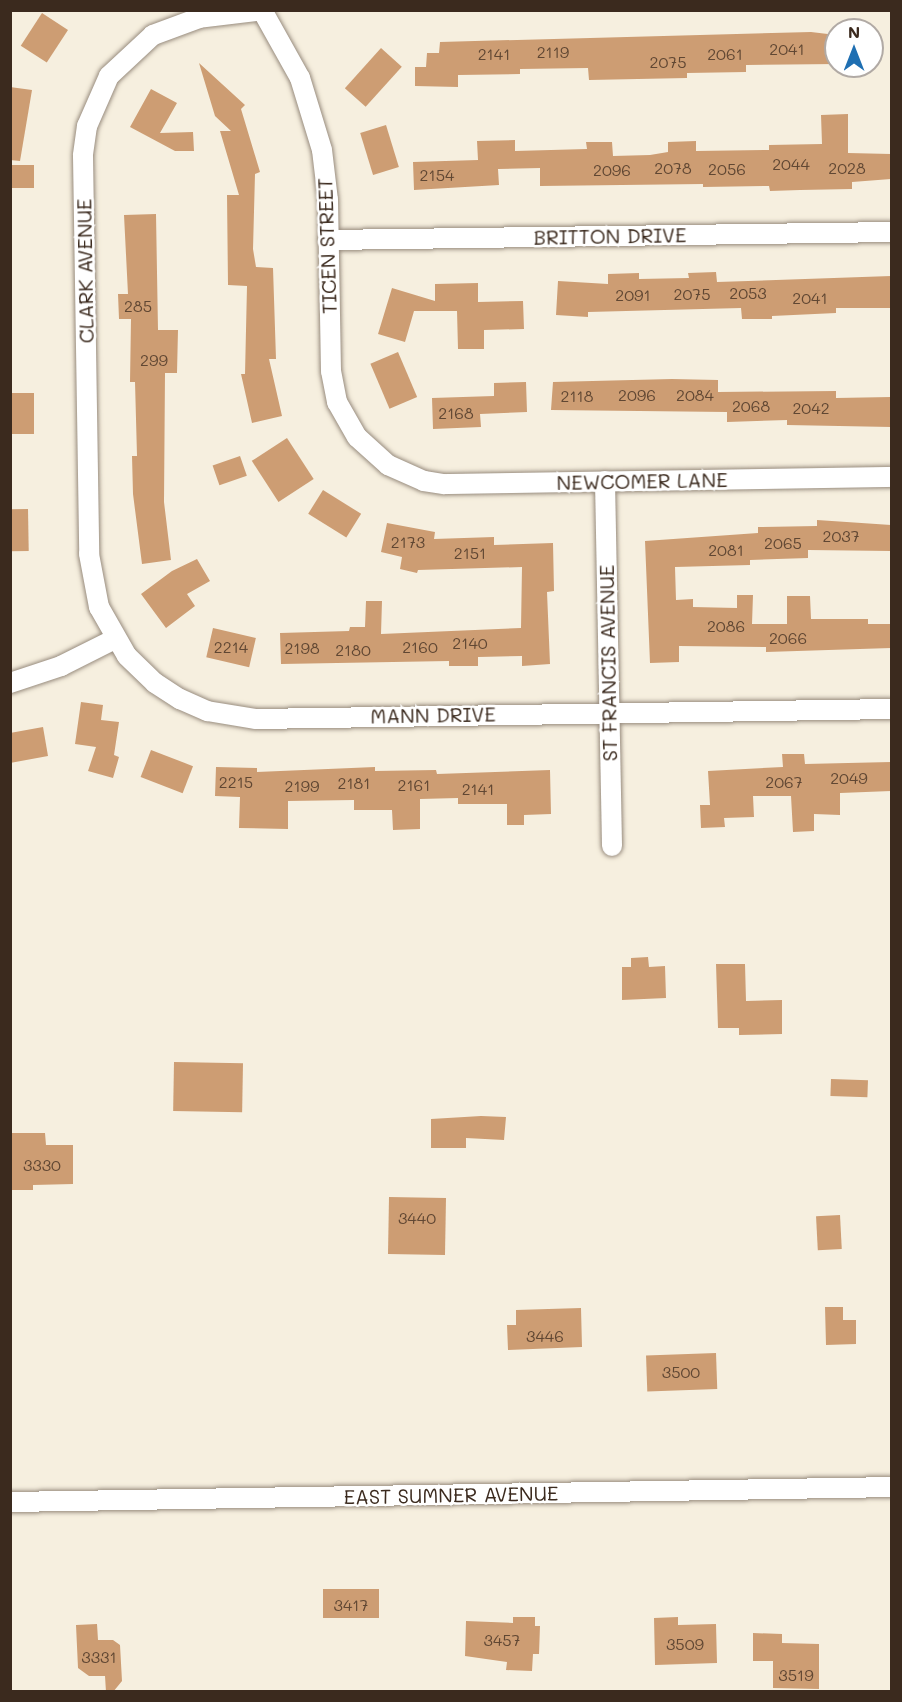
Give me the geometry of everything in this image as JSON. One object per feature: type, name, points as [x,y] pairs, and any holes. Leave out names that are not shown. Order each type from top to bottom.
[{"type":"street","name":"TICEN STREET","points":[[263,11],[290,57],[315,122],[326,170],[331,371],[337,402],[364,445],[396,470]]},
{"type":"street","name":"CLARK AVENUE","points":[[115,639],[97,599],[89,554],[83,156],[87,126],[109,76],[153,35],[199,18],[263,11]]},
{"type":"street","name":"BRITTON DRIVE","points":[[328,240],[891,232]]},
{"type":"street","name":"NEWCOMER LANE","points":[[396,470],[444,484],[891,477]]},
{"type":"street","name":"ST FRANCIS AVENUE","points":[[605,481],[612,846]]},
{"type":"street","points":[[10,682],[61,666],[115,639]]},
{"type":"street","name":"MANN DRIVE","points":[[115,639],[140,670],[171,694],[198,707],[236,717],[891,709]]},
{"type":"street","name":"EAST SUMNER AVENUE","points":[[10,1502],[891,1487]]},
{"type":"building","points":[[42,13],[68,30],[47,63],[21,46]]},
{"type":"building","points":[[811,32],[824,34],[824,64],[746,65],[746,72],[687,73],[687,78],[589,80],[588,68],[520,69],[520,74],[458,75],[458,87],[415,86],[415,67],[426,67],[427,53],[439,53],[440,42]]},
{"type":"building","points":[[381,48],[402,67],[366,107],[345,88]]},
{"type":"building","points":[[199,63],[245,105],[241,109],[260,172],[255,174],[253,249],[256,267],[273,268],[276,359],[269,359],[282,416],[252,423],[241,374],[245,374],[247,286],[228,285],[227,195],[239,195],[220,131],[231,131],[215,116]]},
{"type":"building","points":[[10,87],[32,90],[20,161],[10,160]]},
{"type":"building","points":[[151,89],[177,103],[160,133],[193,132],[194,151],[175,151],[130,127]]},
{"type":"building","points":[[848,114],[848,153],[891,154],[891,179],[852,182],[852,189],[770,191],[769,186],[703,187],[703,184],[540,186],[540,168],[498,169],[499,185],[414,190],[413,162],[478,160],[477,141],[515,140],[515,151],[587,149],[586,142],[612,142],[613,156],[668,152],[668,142],[696,141],[696,151],[769,150],[769,145],[822,144],[821,115]]},
{"type":"building","points":[[386,125],[399,167],[373,175],[360,133]]},
{"type":"building","points":[[10,165],[34,165],[34,188],[10,188]]},
{"type":"building","points":[[156,214],[158,330],[178,330],[177,373],[165,373],[164,502],[171,560],[142,564],[133,494],[132,456],[137,456],[135,382],[130,382],[131,319],[119,319],[118,294],[128,294],[124,215]]},
{"type":"building","points":[[716,272],[717,282],[891,276],[891,308],[836,308],[836,313],[772,316],[772,319],[742,319],[741,308],[588,312],[588,317],[556,315],[558,281],[608,284],[608,274],[639,273],[639,279],[689,278],[688,273]]},
{"type":"building","points":[[478,283],[478,302],[523,301],[524,329],[484,330],[484,349],[458,349],[457,311],[414,311],[405,342],[378,334],[392,288],[435,301],[435,284]]},
{"type":"building","points":[[398,352],[417,397],[390,409],[370,364]]},
{"type":"building","points":[[718,380],[718,392],[836,391],[836,398],[891,397],[891,427],[787,425],[787,420],[727,422],[727,412],[551,410],[553,382]]},
{"type":"building","points":[[526,382],[527,412],[480,414],[481,427],[433,429],[432,398],[494,396],[494,383]]},
{"type":"building","points":[[10,393],[34,393],[34,434],[10,434]]},
{"type":"building","points":[[287,438],[314,479],[278,502],[252,461]]},
{"type":"building","points":[[240,456],[247,476],[219,485],[213,465]]},
{"type":"building","points":[[323,490],[361,514],[346,538],[308,514]]},
{"type":"building","points":[[10,509],[28,509],[29,551],[11,551]]},
{"type":"building","points":[[817,520],[891,525],[891,551],[808,550],[808,558],[750,560],[750,565],[675,567],[676,600],[693,599],[693,607],[737,608],[737,595],[753,595],[752,624],[787,624],[787,596],[810,596],[811,619],[868,619],[868,624],[891,624],[891,648],[766,652],[766,647],[679,646],[679,662],[650,663],[645,541],[758,533],[758,527],[817,526]]},
{"type":"building","points":[[387,523],[435,532],[434,539],[494,537],[494,545],[553,543],[554,591],[547,592],[550,664],[522,666],[522,656],[478,657],[478,666],[449,666],[449,661],[281,664],[280,633],[349,631],[350,627],[365,627],[366,601],[382,601],[381,634],[521,628],[522,567],[418,570],[417,573],[400,569],[402,557],[381,552]]},
{"type":"building","points":[[197,559],[210,581],[187,594],[195,606],[166,628],[141,594],[172,571]]},
{"type":"building","points":[[213,628],[256,638],[249,667],[206,657]]},
{"type":"building","points":[[81,702],[103,705],[101,720],[119,722],[114,755],[119,757],[113,778],[88,771],[96,747],[75,744]]},
{"type":"building","points":[[43,727],[48,756],[10,763],[10,733]]},
{"type":"building","points":[[151,750],[193,766],[183,793],[141,777]]},
{"type":"building","points":[[782,754],[804,754],[805,764],[891,762],[891,791],[840,793],[840,815],[814,814],[814,831],[793,832],[791,796],[753,796],[754,817],[724,818],[725,827],[701,828],[700,805],[710,805],[708,771],[783,767]]},
{"type":"building","points":[[216,767],[257,768],[257,772],[375,767],[375,771],[436,770],[437,774],[550,770],[551,814],[524,815],[524,825],[507,825],[507,804],[458,804],[458,798],[420,799],[420,829],[393,830],[392,810],[354,810],[354,800],[288,801],[288,829],[239,828],[240,797],[215,796]]},
{"type":"building","points":[[648,957],[649,967],[665,966],[666,998],[622,1000],[622,967],[631,967],[631,958]]},
{"type":"building","points":[[716,964],[745,964],[746,1001],[782,1000],[782,1034],[739,1035],[739,1028],[718,1028]]},
{"type":"building","points":[[174,1062],[243,1063],[242,1112],[173,1111]]},
{"type":"building","points":[[831,1079],[868,1080],[867,1097],[830,1096]]},
{"type":"building","points":[[506,1117],[504,1140],[466,1138],[466,1148],[431,1148],[431,1119]]},
{"type":"building","points":[[11,1133],[45,1133],[46,1145],[73,1145],[73,1184],[33,1185],[33,1190],[11,1190]]},
{"type":"building","points":[[389,1197],[446,1198],[445,1255],[388,1254]]},
{"type":"building","points":[[840,1215],[842,1249],[818,1250],[816,1216]]},
{"type":"building","points":[[825,1307],[843,1307],[843,1320],[856,1320],[856,1344],[826,1345]]},
{"type":"building","points":[[581,1308],[582,1347],[508,1350],[507,1325],[516,1325],[516,1310]]},
{"type":"building","points":[[716,1353],[717,1389],[647,1391],[646,1355]]},
{"type":"building","points":[[323,1589],[379,1589],[379,1618],[323,1618]]},
{"type":"building","points":[[513,1617],[535,1617],[535,1626],[540,1626],[539,1654],[533,1654],[532,1671],[506,1670],[507,1662],[465,1656],[466,1621],[513,1623]]},
{"type":"building","points":[[678,1617],[678,1625],[716,1624],[717,1663],[655,1665],[654,1618]]},
{"type":"building","points":[[97,1624],[98,1640],[113,1640],[120,1645],[122,1681],[113,1692],[106,1692],[105,1676],[89,1676],[78,1668],[76,1625]]},
{"type":"building","points":[[753,1633],[782,1634],[782,1643],[819,1644],[819,1689],[773,1688],[773,1661],[753,1661]]}]
